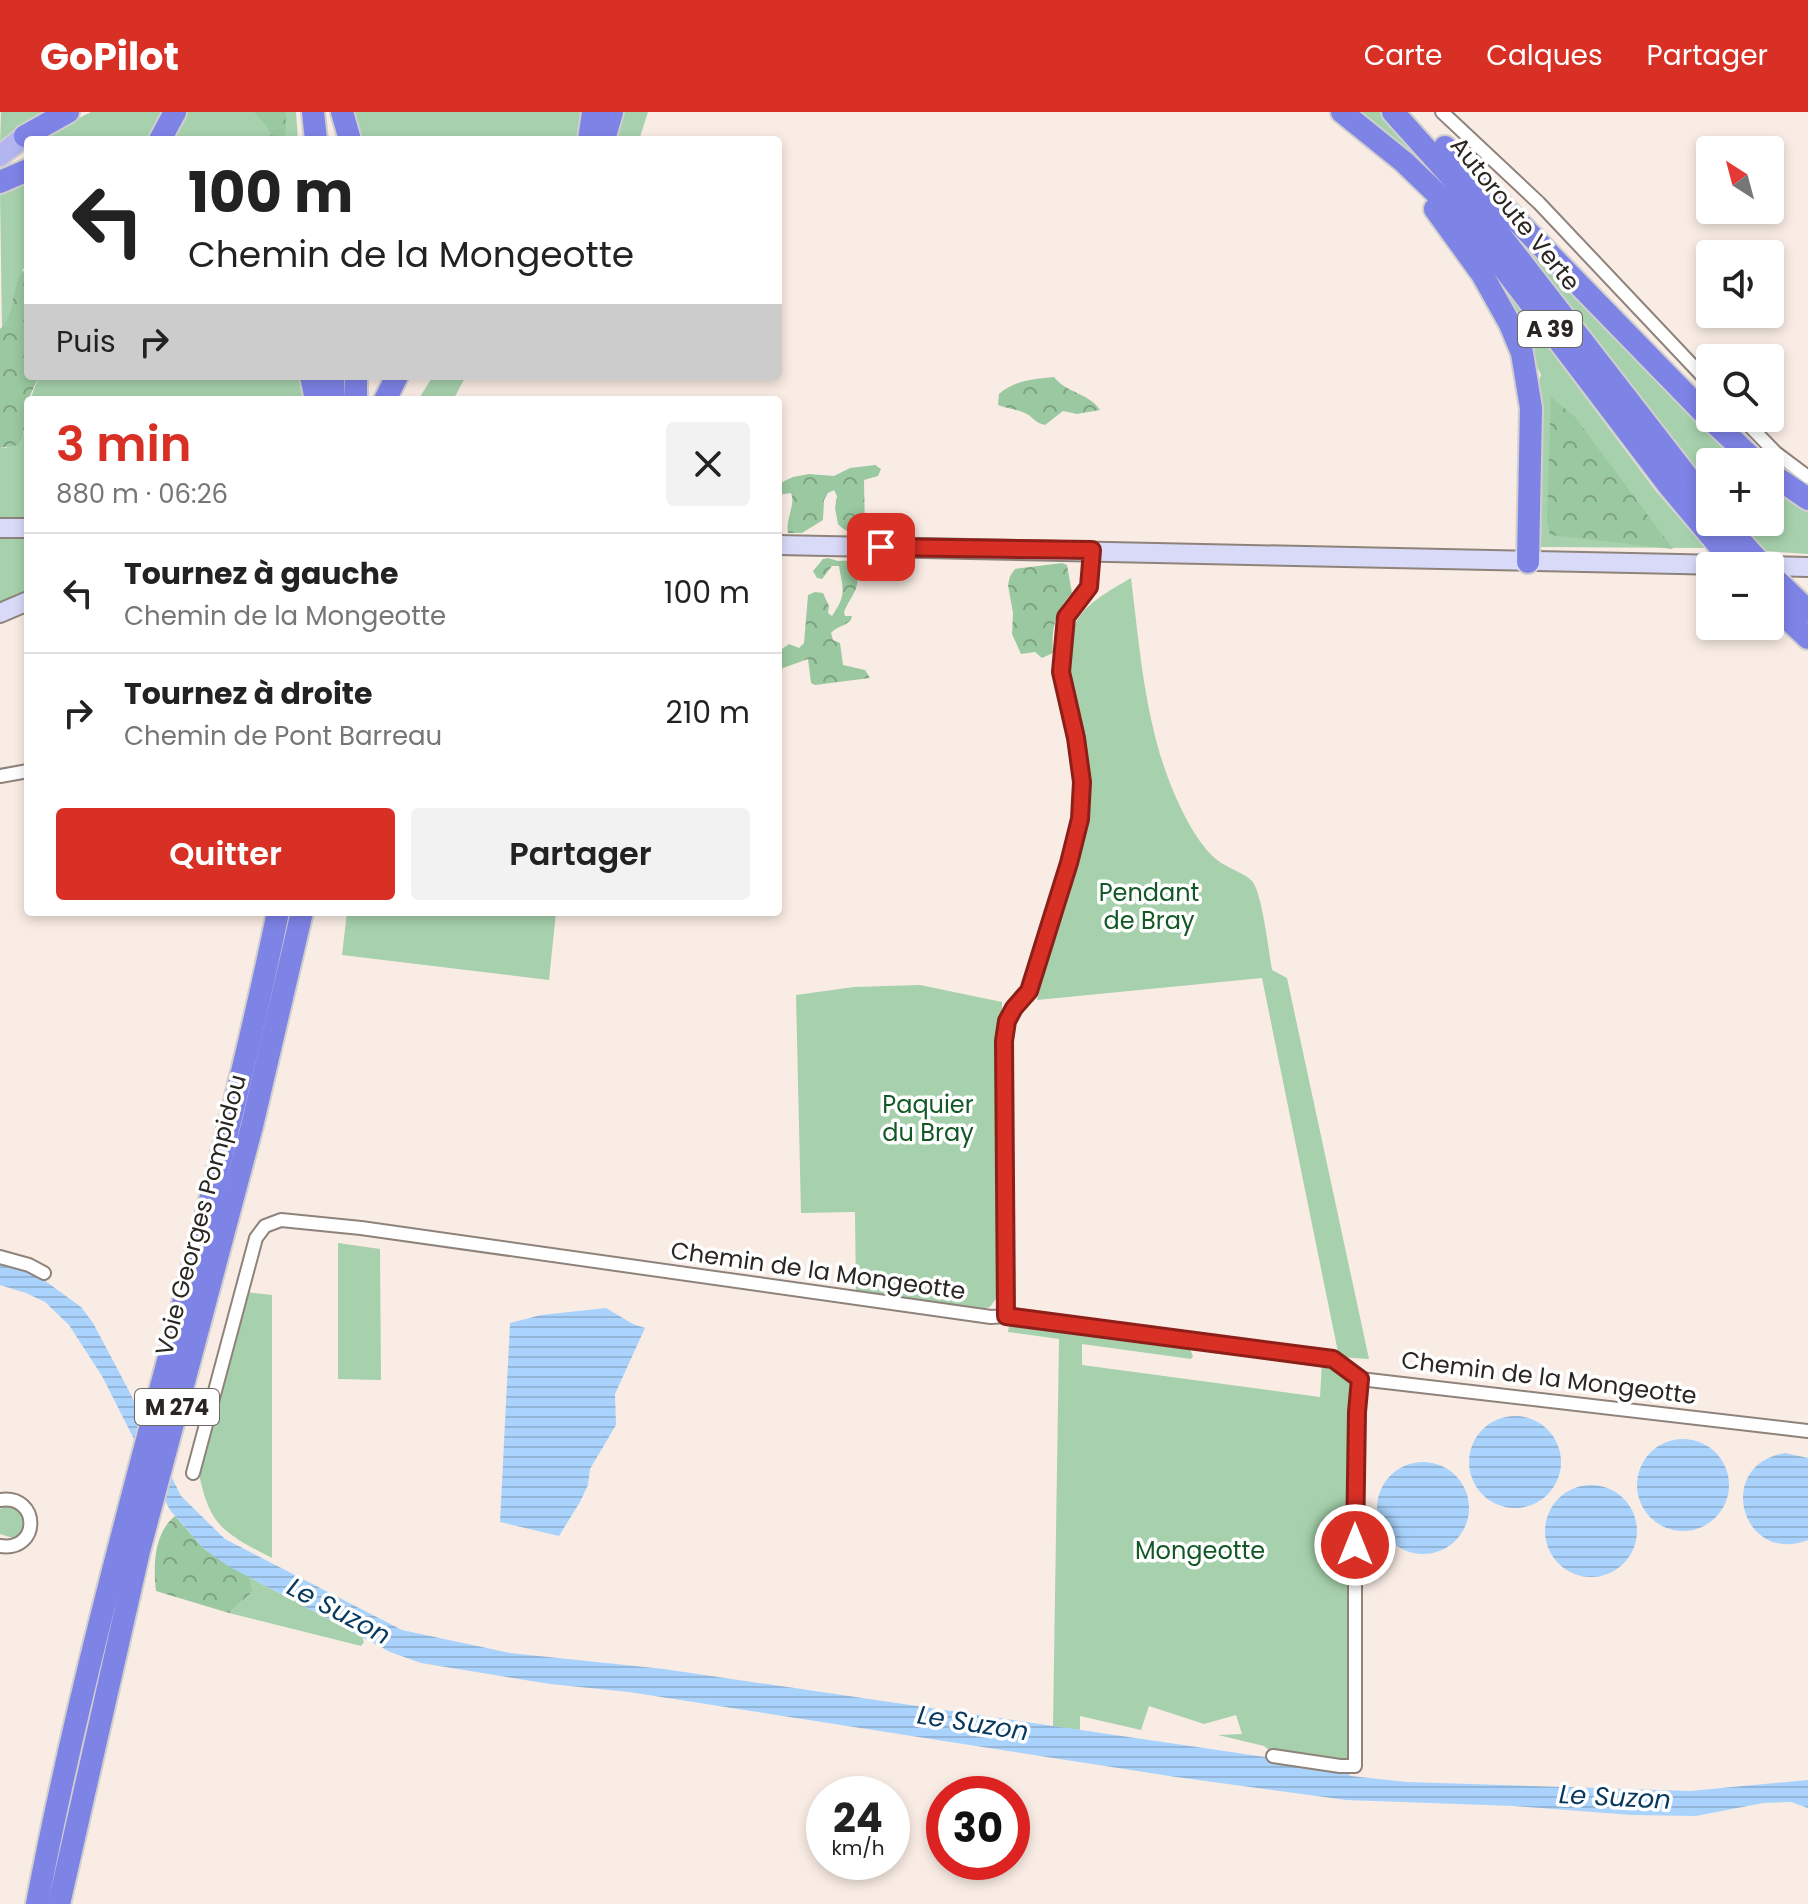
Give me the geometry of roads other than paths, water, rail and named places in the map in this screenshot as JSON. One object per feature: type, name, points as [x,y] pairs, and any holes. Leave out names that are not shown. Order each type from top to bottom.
[{"type":"highway","points":[[25,136],[68,112]]},
{"type":"highway","points":[[162,136],[175,112]]},
{"type":"highway","points":[[306,136],[310,112]]},
{"type":"highway","points":[[310,112],[315,136]]},
{"type":"highway","points":[[334,112],[337,136]]},
{"type":"highway","points":[[342,112],[349,136]]},
{"type":"highway","points":[[590,136],[593,112]]},
{"type":"highway","points":[[605,136],[612,112]]},
{"type":"highway","points":[[1335,112],[1393,164],[1441,216],[1482,274],[1516,338],[1527,371],[1531,408],[1528,562]]},
{"type":"highway","name":"Autoroute Verte","points":[[1342,112],[1404,162],[1461,217],[1524,294],[1670,487],[1724,552]]},
{"type":"highway","name":"Autoroute Verte","points":[[1393,112],[1489,220],[1696,488]]},
{"type":"highway","points":[[1407,112],[1740,448]]},
{"type":"highway","points":[[0,182],[24,172]]},
{"type":"highway","points":[[1784,483],[1808,499]]},
{"type":"highway","points":[[1735,536],[1749,552]]},
{"type":"highway","points":[[1784,588],[1808,611]]},
{"type":"highway","points":[[1784,615],[1808,638]]},
{"type":"highway","name":"Voie Georges Pompidou","points":[[37,1904],[99,1626],[230,1126],[277,916]]},
{"type":"highway","name":"Voie Georges Pompidou","points":[[59,1904],[139,1551],[252,1126],[301,916]]},
{"type":"main road","points":[[0,156],[24,137]]},
{"type":"main road","points":[[0,528],[24,528]]},
{"type":"main road","points":[[782,545],[1696,564]]},
{"type":"main road","points":[[1784,566],[1808,567]]},
{"type":"main road","points":[[0,613],[24,603]]},
{"type":"street","points":[[1442,112],[1539,203],[1696,369]]},
{"type":"street","points":[[1756,432],[1776,453],[1808,477]]},
{"type":"street","points":[[1006,1316],[1005,1031],[1014,1008],[1029,991],[1080,819],[1082,782],[1061,672],[1066,617],[1089,587],[1092,550]]},
{"type":"street","points":[[0,776],[24,772]]},
{"type":"street","name":"Chemin de la Mongeotte","points":[[193,1473],[256,1238],[265,1226],[281,1220],[361,1228],[991,1317],[1006,1316],[1333,1359],[1360,1379],[1808,1431]]},
{"type":"street","points":[[0,1257],[44,1273]]},
{"type":"street","points":[[1273,1756],[1355,1766],[1355,1514],[1360,1379]]},
{"type":"street","points":[[0,1500],[14,1500],[21,1504],[30,1516],[31,1524],[25,1539],[19,1544],[0,1546]]},
{"type":"water","name":"Le Suzon","points":[[0,1262],[30,1272],[81,1307],[93,1323],[128,1389],[181,1496],[225,1539],[402,1630],[510,1653],[664,1669],[1340,1768],[1351,1776],[1407,1782],[1690,1791],[1808,1780],[1808,1808],[1791,1802],[1763,1803],[1696,1816],[1632,1815],[1514,1806],[1346,1800],[421,1663],[390,1652],[228,1566],[204,1549],[170,1510],[102,1376],[69,1325],[45,1302],[0,1285]]},
{"type":"water","points":[[606,1308],[645,1328],[615,1394],[616,1425],[590,1469],[588,1485],[580,1502],[559,1536],[500,1522],[510,1323],[541,1315]]},
{"type":"water","points":[[1515,1416],[1533,1420],[1547,1430],[1557,1444],[1561,1462],[1557,1480],[1547,1494],[1533,1504],[1515,1508],[1497,1504],[1483,1494],[1473,1480],[1469,1462],[1473,1444],[1483,1430],[1497,1420]]},
{"type":"water","points":[[1683,1439],[1701,1443],[1715,1453],[1725,1467],[1729,1485],[1725,1503],[1715,1517],[1701,1527],[1683,1531],[1665,1527],[1651,1517],[1641,1503],[1637,1485],[1641,1467],[1651,1453],[1665,1443]]},
{"type":"water","points":[[1785,1453],[1808,1458],[1808,1540],[1785,1544],[1766,1539],[1753,1527],[1745,1511],[1743,1493],[1749,1475],[1763,1461]]},
{"type":"water","points":[[1423,1462],[1441,1466],[1455,1476],[1465,1490],[1469,1508],[1465,1526],[1455,1540],[1441,1550],[1423,1554],[1405,1550],[1391,1540],[1381,1526],[1377,1508],[1381,1490],[1391,1476],[1405,1466]]},
{"type":"water","points":[[1591,1485],[1609,1489],[1623,1499],[1633,1513],[1637,1531],[1633,1549],[1623,1563],[1609,1573],[1591,1577],[1573,1573],[1559,1563],[1549,1549],[1545,1531],[1549,1513],[1559,1499],[1573,1489]]},
{"type":"park label","name":"Pendant de Bray","points":[[1149,907]]},
{"type":"park label","name":"Paquier du Bray","points":[[928,1119]]},
{"type":"park label","name":"Mongeotte","points":[[1200,1551]]}]
